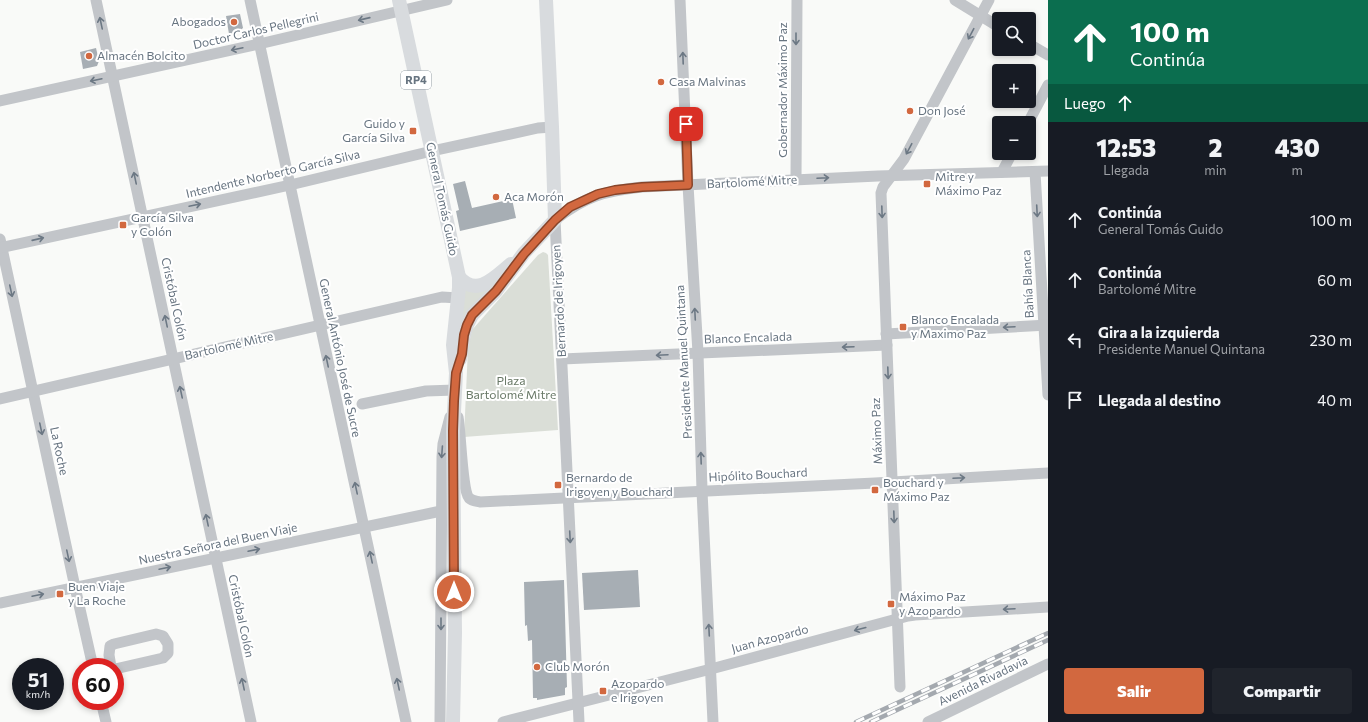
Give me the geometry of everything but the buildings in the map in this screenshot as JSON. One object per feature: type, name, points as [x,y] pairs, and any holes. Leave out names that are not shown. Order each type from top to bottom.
[{"type":"main road","name":"Bernardo de Irigoyen","points":[[546,0],[555,220]]},
{"type":"main road","name":"General Tomás Guido","points":[[400,5],[459,277],[453,345],[456,373],[453,456],[455,611],[453,722]]},
{"type":"main road","name":"Bartolomé Mitre","points":[[456,373],[462,354],[464,335],[469,321],[476,310],[499,288],[524,254],[555,220]]},
{"type":"main road","points":[[459,277],[466,284],[476,287],[482,286],[524,254]]},
{"type":"street","name":"Cristóbal Colón","points":[[96,0],[251,722]]},
{"type":"street","name":"General António José de Sucre","points":[[250,0],[406,722]]},
{"type":"street","name":"Doctor Carlos Pellegrini","points":[[0,101],[259,44],[400,5],[447,0]]},
{"type":"street","name":"Presidente Manuel Quintana","points":[[680,0],[688,185],[698,353],[702,491],[713,722]]},
{"type":"street","name":"Gobernador Máximo Paz","points":[[796,0],[796,179]]},
{"type":"street","points":[[955,0],[992,23]]},
{"type":"street","name":"Máximo Paz","points":[[900,687],[881,193],[883,187],[904,159],[989,0]]},
{"type":"street","points":[[1036,48],[1048,55]]},
{"type":"street","points":[[1032,116],[1048,85]]},
{"type":"street","name":"Intendente Norberto García Silva","points":[[1,245],[290,185],[432,151],[538,128],[552,127]]},
{"type":"street","points":[[1002,172],[1008,160]]},
{"type":"street","name":"Bartolomé Mitre","points":[[555,220],[570,207],[598,194],[615,190],[642,187],[796,179],[1048,171]]},
{"type":"street","name":"Bahía Blanca","points":[[1035,172],[1046,325],[1048,395]]},
{"type":"street","name":"Bernardo de Irigoyen","points":[[555,220],[579,722]]},
{"type":"street","name":"La Roche","points":[[1,245],[91,658]]},
{"type":"street","name":"Bartolomé Mitre","points":[[0,399],[442,297],[458,298]]},
{"type":"street","name":"Blanco Encalada","points":[[562,359],[698,353],[886,340],[1046,325]]},
{"type":"street","points":[[362,404],[426,391],[455,395]]},
{"type":"street","name":"General Tomás Guido","points":[[455,395],[460,427],[464,488],[469,499]]},
{"type":"street","name":"General Tomás Guido","points":[[440,722],[441,511],[443,444],[455,395]]},
{"type":"street","name":"Hipólito Bouchard","points":[[469,499],[480,502],[1048,473]]},
{"type":"street","name":"Nuestra Señora del Buen Viaje","points":[[0,603],[75,586],[441,511]]},
{"type":"street","name":"Juan Azopardo","points":[[503,722],[711,669],[915,614],[1048,607]]},
{"type":"street","points":[[110,658],[110,646],[114,644],[156,634],[164,636],[168,644],[168,653],[163,658],[124,667]]},
{"type":"street","name":"Avenida Rivadavia","points":[[928,722],[1048,664]]},
{"type":"street","points":[[103,710],[106,722]]},
{"type":"green space","name":"Plaza Bartolomé Mitre","points":[[543,252],[548,255],[558,430],[464,437],[468,348],[472,330],[538,255]]},
{"type":"green space","points":[[503,275],[460,335],[462,285]]},
{"type":"railway","points":[[856,722],[1048,633]]},
{"type":"railway","points":[[871,722],[1048,640]]},
{"type":"place","name":"Abogados","points":[[234,22]]},
{"type":"place","name":"Almacén Bolcito","points":[[89,56]]},
{"type":"place","name":"Casa Malvinas","points":[[661,82]]},
{"type":"place","name":"Don José","points":[[910,111]]},
{"type":"place","name":"Guido y García Silva","points":[[413,131]]},
{"type":"place","name":"Mitre y Máximo Paz","points":[[927,184]]},
{"type":"place","name":"Aca Morón","points":[[496,197]]},
{"type":"place","name":"García Silva y Colón","points":[[123,225]]},
{"type":"place","name":"Blanco Encalada y Maximo Paz","points":[[903,327]]},
{"type":"place","name":"Bernardo de Irigoyen y Bouchard","points":[[558,485]]},
{"type":"place","name":"Bouchard y Máximo Paz","points":[[875,490]]},
{"type":"place","name":"Buen Viaje y La Roche","points":[[60,594]]},
{"type":"place","name":"Máximo Paz y Azopardo","points":[[891,604]]},
{"type":"place","name":"Club Morón","points":[[537,667]]},
{"type":"place","name":"Azopardo e Irigoyen","points":[[603,691]]},
{"type":"route","points":[[454,592],[453,431],[456,373],[462,354],[464,335],[467,325],[476,310],[496,291],[524,254],[555,220],[570,207],[598,194],[615,190],[688,185],[686,124]]}]
